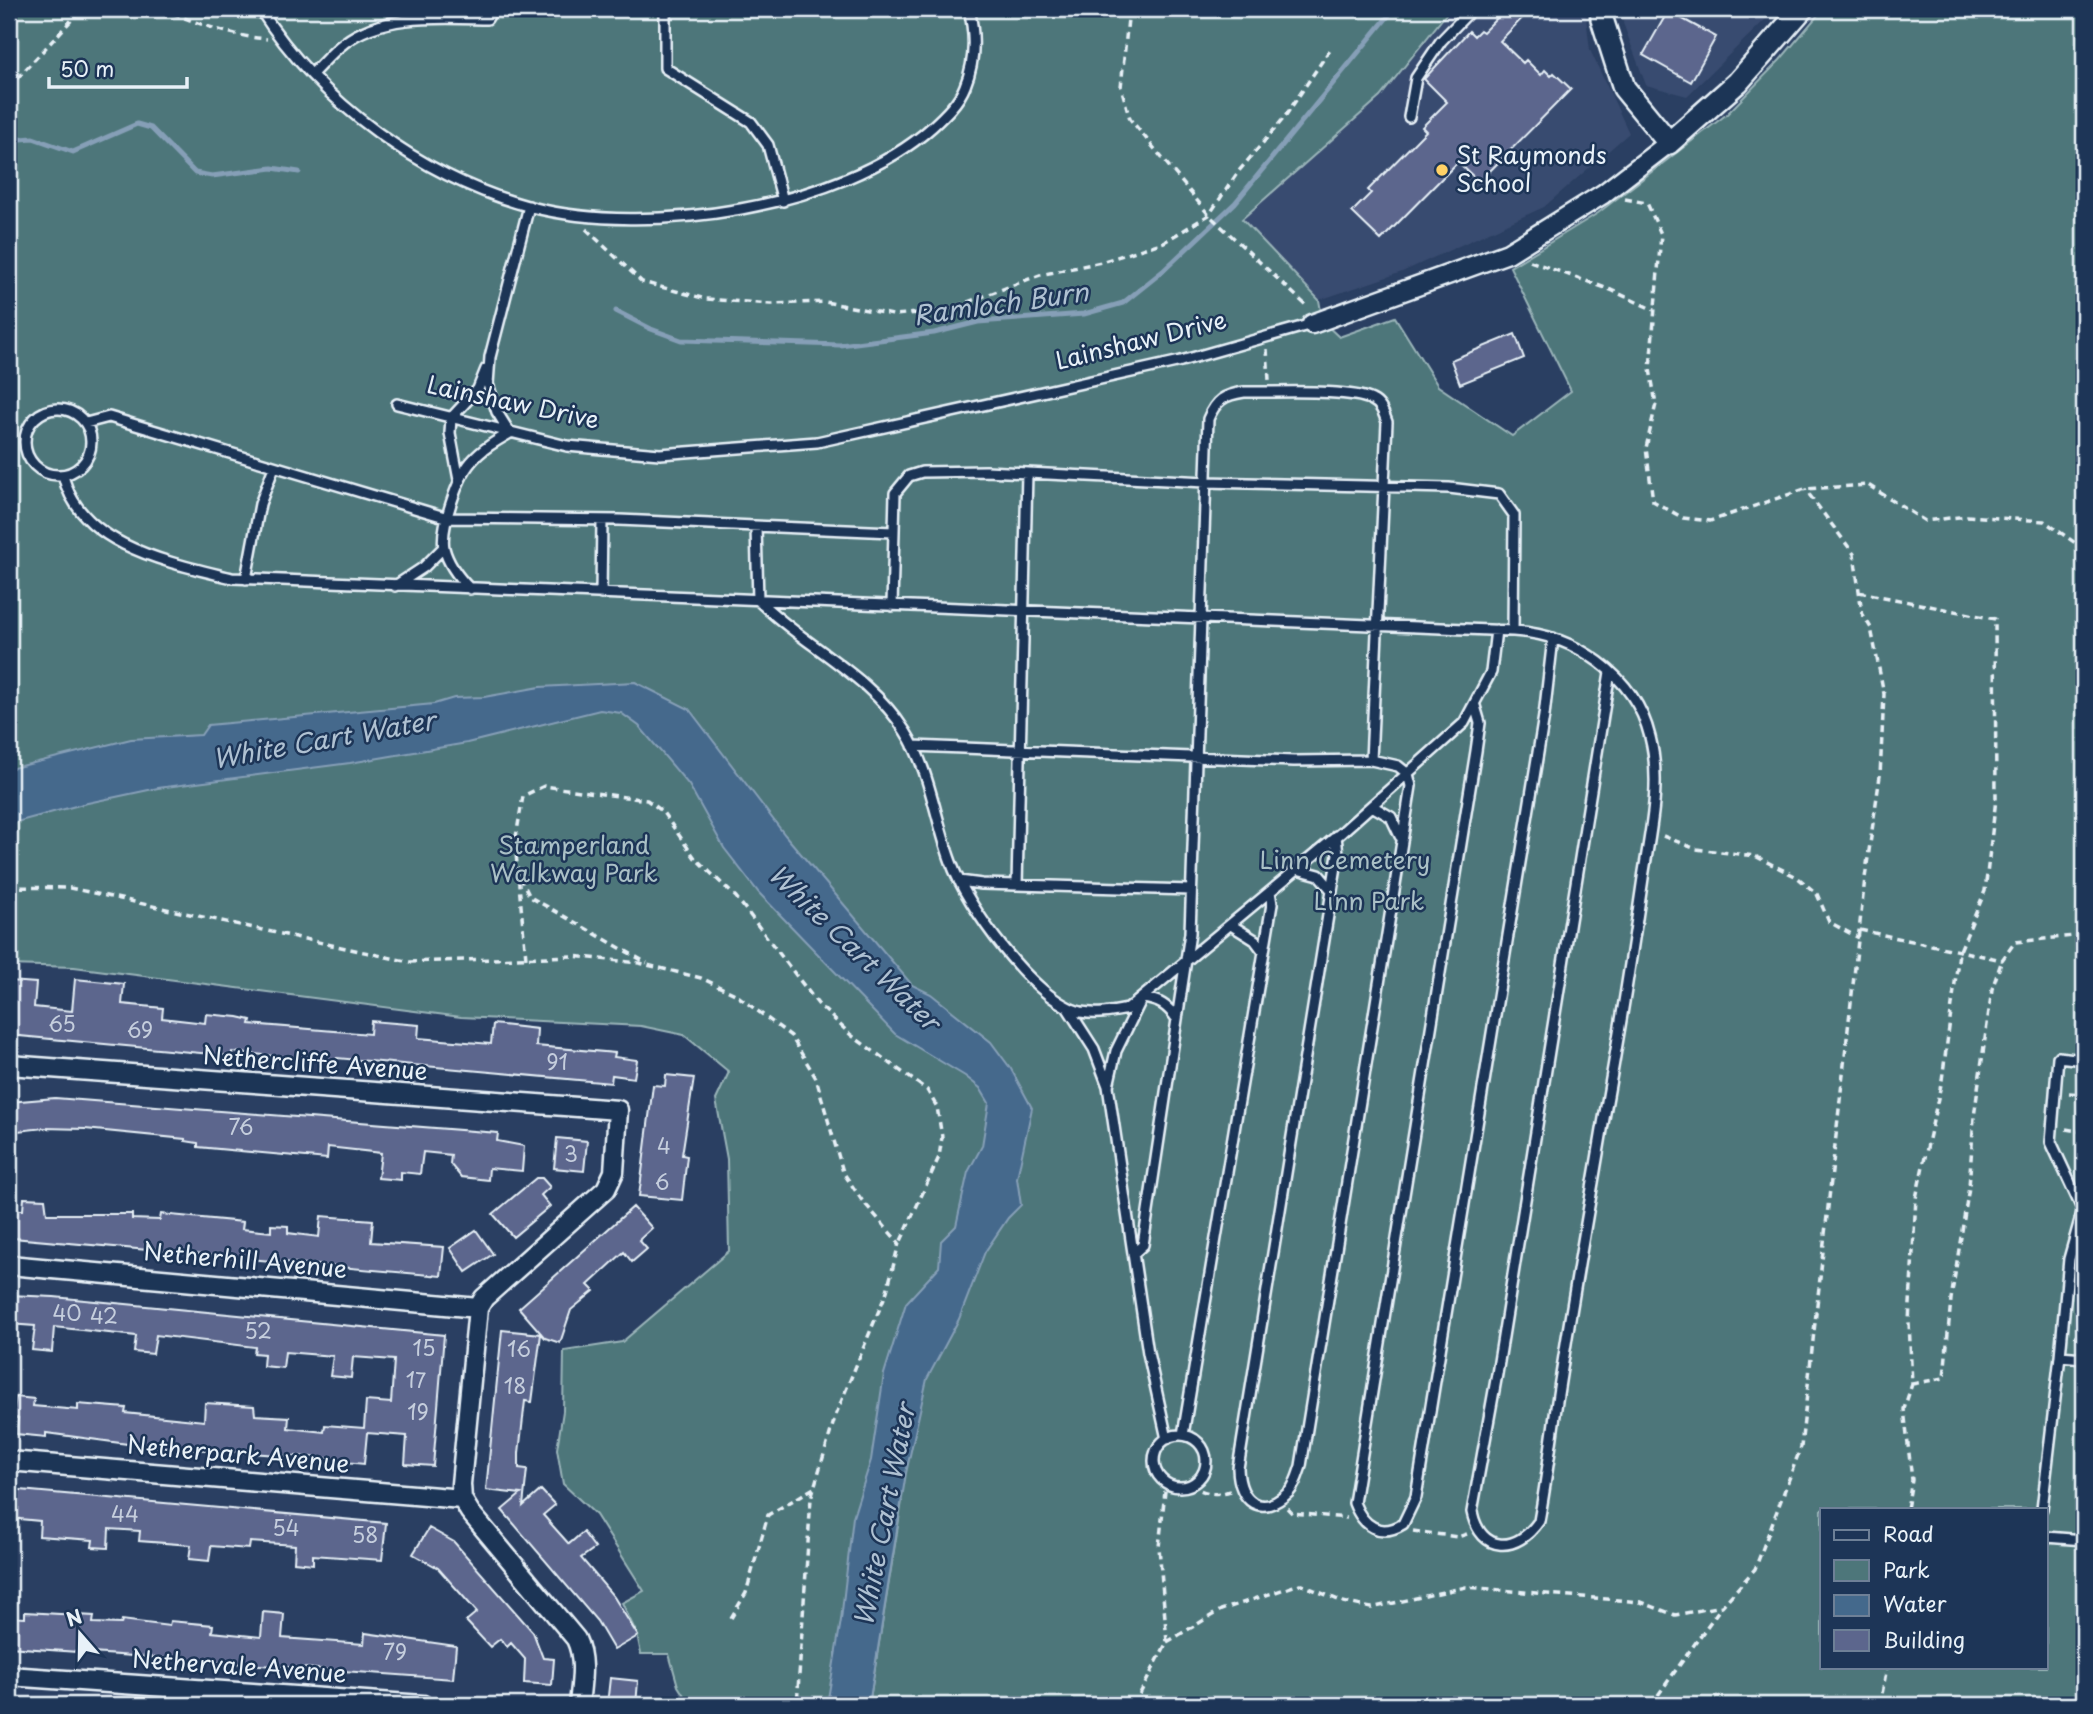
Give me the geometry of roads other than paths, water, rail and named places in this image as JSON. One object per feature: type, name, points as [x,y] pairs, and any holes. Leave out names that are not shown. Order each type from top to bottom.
[{"type":"street","points":[[1601,9],[1624,88],[1669,143]]},
{"type":"street","name":"Lainshaw Drive","points":[[1317,323],[1508,253],[1603,194],[1669,143],[1738,82],[1802,9]]},
{"type":"street","name":"Nethercliffe Avenue","points":[[9,1066],[618,1110],[614,1172],[607,1189],[484,1298],[478,1308]]},
{"type":"street","name":"Netherhill Avenue","points":[[9,1265],[478,1308]]},
{"type":"street","points":[[478,1308],[462,1471],[462,1499],[576,1639],[581,1650],[582,1666],[579,1705]]},
{"type":"street","name":"Netherpark Avenue","points":[[9,1461],[462,1499]]},
{"type":"street","name":"Nethervale Avenue","points":[[9,1676],[423,1705]]},
{"type":"lane","points":[[260,9],[280,41],[395,145],[454,180],[529,206],[573,216],[724,213],[783,201],[841,182],[910,147],[946,114],[965,87],[975,37],[969,9]]},
{"type":"lane","points":[[313,73],[345,42],[378,26],[411,19],[487,19],[493,9]]},
{"type":"lane","points":[[666,9],[665,68],[751,122],[768,145],[783,201]]},
{"type":"lane","points":[[1409,117],[1416,78],[1441,41],[1472,9]]},
{"type":"lane","points":[[459,480],[450,433],[451,418],[478,389],[490,357],[529,206]]},
{"type":"lane","name":"Lainshaw Drive","points":[[397,404],[566,446],[660,454],[817,442],[1181,361],[1317,323]]},
{"type":"lane","points":[[470,589],[456,575],[444,547],[448,518],[459,480],[471,462],[510,433],[497,412],[488,384],[490,357]]},
{"type":"lane","points":[[1133,1254],[1143,1245],[1186,962],[1208,419],[1214,404],[1227,395],[1348,394],[1371,400],[1381,408],[1387,422],[1371,761]]},
{"type":"lane","points":[[58,408],[69,410],[86,423],[92,445],[83,465],[63,475],[52,474],[33,463],[25,444],[31,423],[38,415],[58,408]]},
{"type":"lane","points":[[86,423],[109,417],[448,518],[601,520],[892,531]]},
{"type":"lane","points":[[246,579],[260,505],[274,467]]},
{"type":"lane","points":[[892,606],[895,493],[909,477],[944,470],[1483,491],[1499,494],[1514,515],[1516,538],[1513,631]]},
{"type":"lane","points":[[1017,885],[1027,473]]},
{"type":"lane","points":[[63,475],[67,495],[78,513],[117,540],[166,562],[246,579],[1538,632],[1581,648],[1610,672],[1636,703],[1650,735],[1655,767],[1650,832],[1628,982],[1539,1521],[1529,1536],[1516,1544],[1491,1543],[1476,1531],[1472,1512],[1497,1374],[1610,672]]},
{"type":"lane","points":[[601,520],[601,594]]},
{"type":"lane","points":[[756,527],[758,600]]},
{"type":"lane","points":[[395,586],[424,567],[444,547]]},
{"type":"lane","points":[[758,600],[853,675],[905,730],[913,746],[959,881],[968,900],[991,934],[1024,970],[1064,1003],[1078,1011],[1102,1014],[1128,1009],[1142,998],[1372,806],[1464,723],[1491,672],[1496,630]]},
{"type":"lane","points":[[1475,706],[1480,723],[1476,751],[1357,1475],[1354,1503],[1359,1516],[1369,1527],[1385,1530],[1403,1524],[1416,1497],[1544,716],[1553,638]]},
{"type":"lane","points":[[913,746],[1196,755],[1294,761],[1371,761],[1398,766],[1408,774],[1410,786],[1301,1466],[1292,1490],[1279,1500],[1261,1505],[1248,1501],[1239,1488],[1238,1468],[1339,843],[1336,836]]},
{"type":"lane","points":[[1372,806],[1391,817],[1401,839]]},
{"type":"lane","points":[[1297,869],[1319,874],[1331,889]]},
{"type":"lane","points":[[959,881],[1191,890]]},
{"type":"lane","points":[[1183,1435],[1272,904],[1270,892]]},
{"type":"lane","points":[[1231,925],[1255,940],[1264,952]]},
{"type":"lane","points":[[1142,998],[1158,1000],[1168,1007],[1177,1019]]},
{"type":"lane","points":[[1108,1086],[1116,1051],[1142,998]]},
{"type":"lane","points":[[1064,1003],[1094,1049],[1108,1086],[1150,1366],[1167,1438]]},
{"type":"lane","points":[[2042,1508],[2069,1259],[2083,1213],[2051,1142],[2058,1057],[2084,1060]]},
{"type":"lane","points":[[2060,1356],[2084,1358]]},
{"type":"lane","points":[[1183,1435],[1199,1442],[1206,1457],[1203,1474],[1190,1485],[1173,1486],[1155,1469],[1156,1452],[1167,1438],[1183,1435]]},
{"type":"lane","points":[[2048,1537],[2084,1540]]},
{"type":"water","name":"White Cart Water","points":[[635,682],[689,709],[785,835],[912,985],[931,994],[991,1042],[1011,1069],[1032,1108],[1017,1178],[1021,1205],[1008,1218],[985,1252],[959,1319],[927,1379],[906,1473],[869,1705],[827,1705],[841,1620],[853,1517],[871,1460],[884,1374],[906,1303],[939,1267],[941,1241],[956,1226],[968,1172],[982,1146],[989,1103],[980,1088],[965,1076],[895,1034],[759,893],[724,848],[689,785],[639,726],[621,713],[600,710],[467,743],[350,763],[158,788],[9,824],[9,769],[131,739],[201,735],[208,725],[434,704],[454,698],[484,697],[540,687]]},
{"type":"waterway","name":"Ramloch Burn","points":[[616,311],[651,329],[681,340],[840,345],[934,333],[978,322],[1084,314],[1123,303],[1163,271],[1235,203],[1394,9]]},
{"type":"waterway","name":"Ramloch Burn","points":[[9,140],[33,138],[73,152],[137,124],[151,128],[195,173],[212,176],[272,168],[299,172]]},
{"type":"place","name":"St Raymonds School","points":[[1442,170]]},
{"type":"park label","name":"Stamperland Walkway Park","points":[[574,860]]},
{"type":"park label","name":"Linn Cemetery","points":[[1345,861]]},
{"type":"park label","name":"Linn Park","points":[[1369,902]]}]
